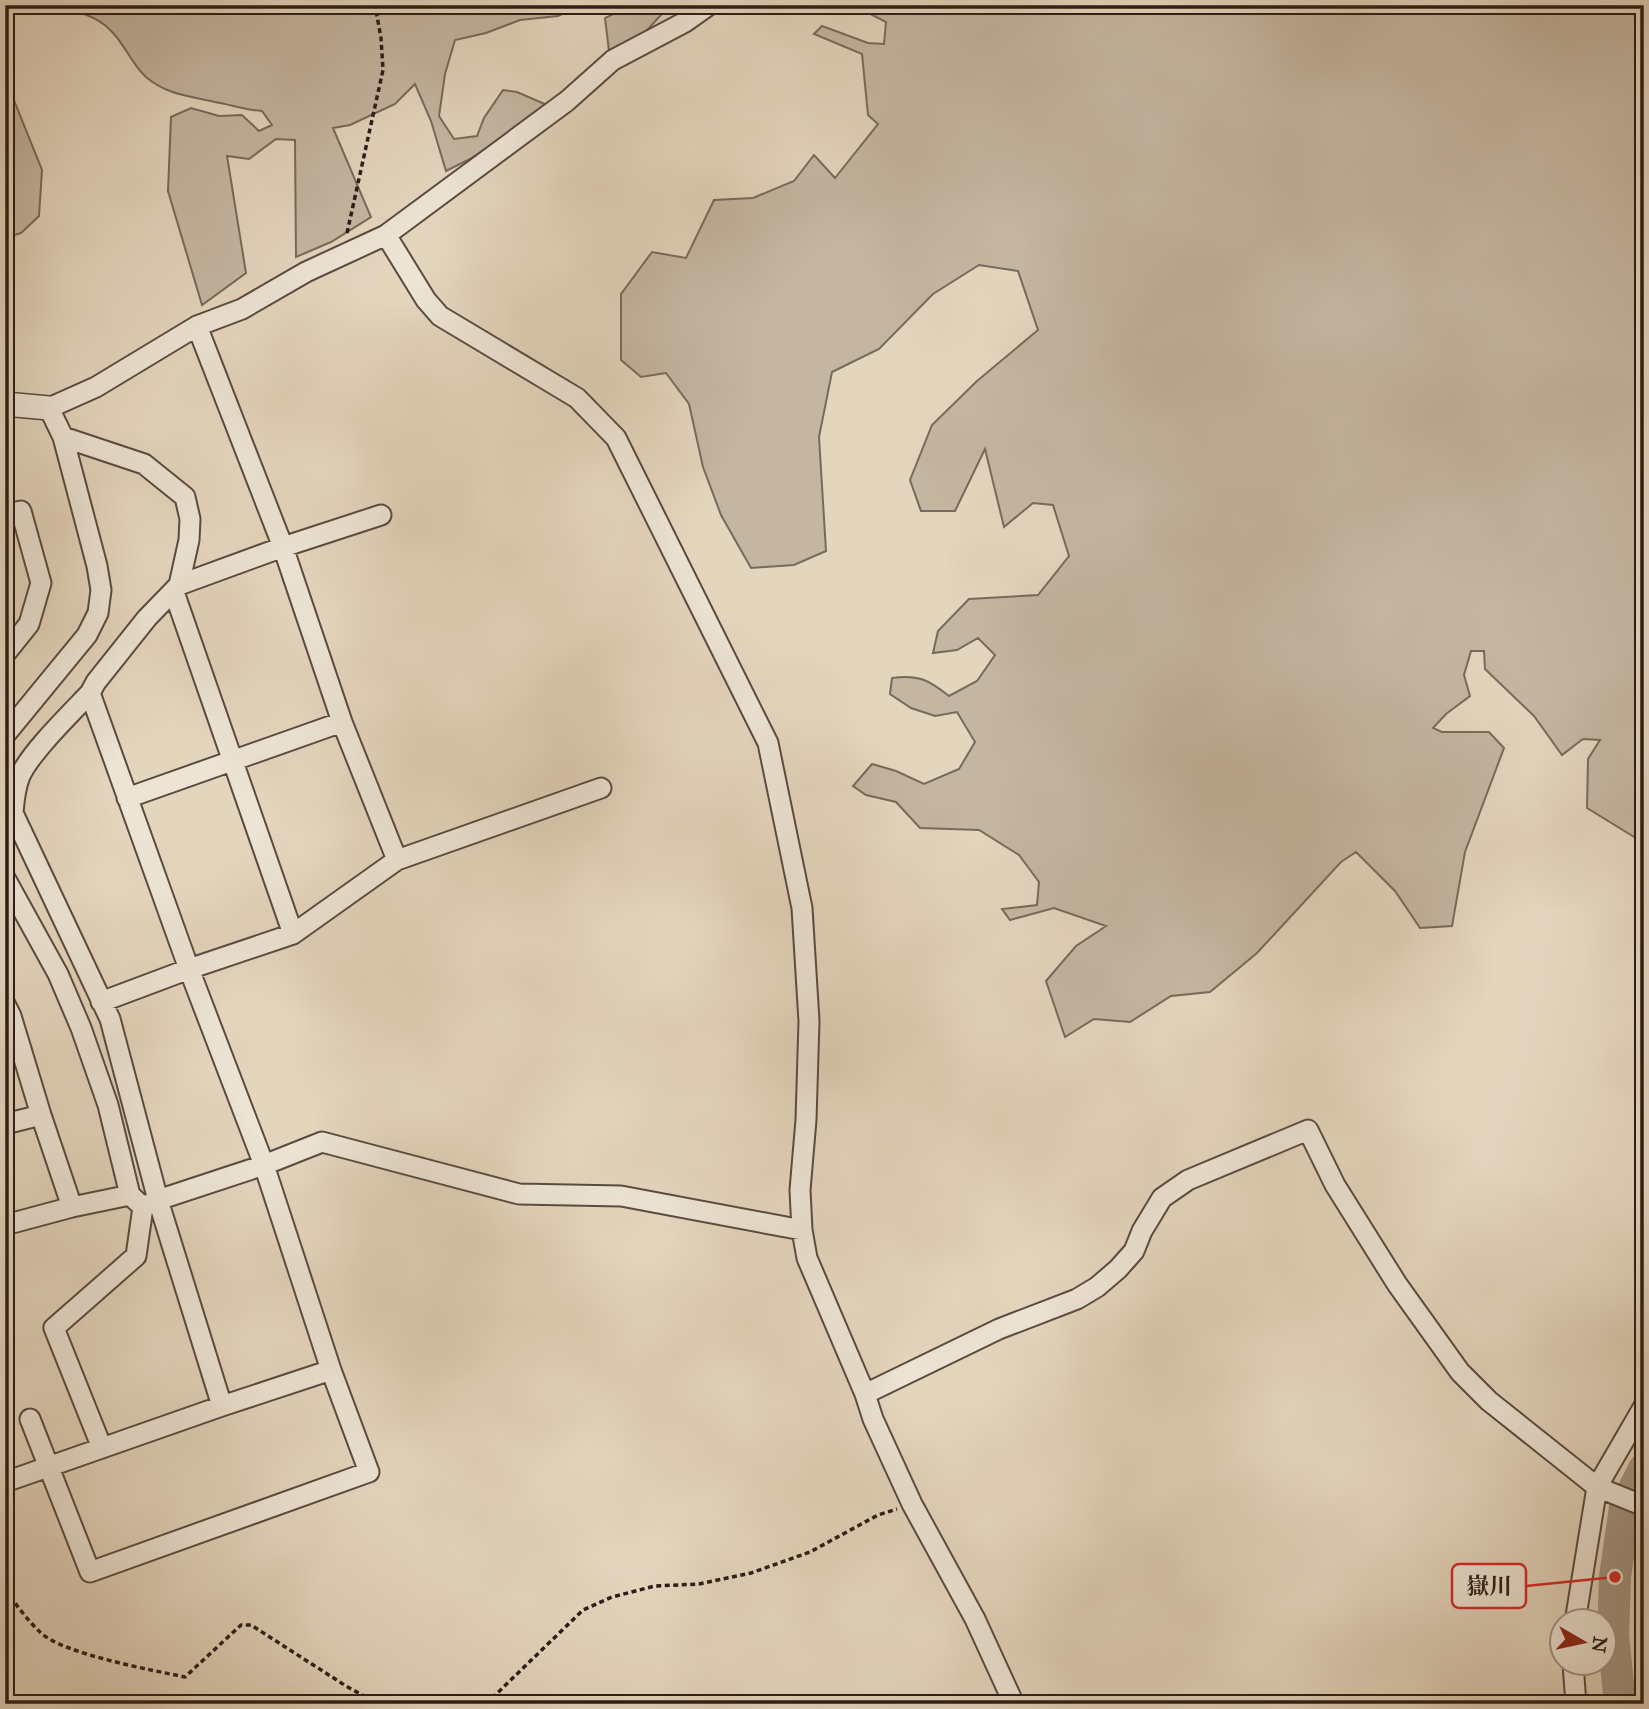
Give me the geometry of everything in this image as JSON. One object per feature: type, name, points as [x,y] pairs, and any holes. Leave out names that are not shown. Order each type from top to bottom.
[{"type":"street","points":[[5,404],[49,408],[96,387],[197,326],[242,309],[306,272],[386,236],[567,101],[612,60],[685,22],[709,5]]},
{"type":"street","points":[[386,236],[434,310],[577,398],[616,438],[768,743],[802,908],[808,1021],[806,1120],[800,1190],[802,1230],[807,1258],[873,1419],[912,1504],[975,1619],[1014,1704]]},
{"type":"street","points":[[197,326],[283,547],[342,722],[397,860]]},
{"type":"street","points":[[5,735],[87,635],[98,613],[101,590],[97,566],[63,437],[49,408]]},
{"type":"street","points":[[63,437],[145,464],[185,496],[190,519],[189,540],[177,588],[293,934]]},
{"type":"street","points":[[5,514],[21,511],[41,583],[29,624],[5,654]]},
{"type":"street","points":[[102,1448],[54,1328],[136,1255],[144,1201],[117,1042],[110,1019],[13,813],[14,793],[20,774],[90,693],[147,618],[177,588],[283,547],[381,515]]},
{"type":"street","points":[[30,1419],[90,1572],[369,1472],[331,1370],[264,1165],[189,969],[90,693]]},
{"type":"street","points":[[127,798],[342,722]]},
{"type":"street","points":[[102,1002],[293,934],[397,860],[601,788]]},
{"type":"street","points":[[5,878],[58,974],[81,1028],[222,1406]]},
{"type":"street","points":[[7,1012],[72,1207]]},
{"type":"street","points":[[5,1124],[41,1115]]},
{"type":"street","points":[[865,1394],[999,1329],[1087,1293],[1118,1269],[1134,1251],[1142,1231],[1162,1198],[1188,1180],[1308,1130],[1335,1185],[1397,1284],[1460,1373],[1489,1401],[1604,1491],[1644,1506]]},
{"type":"street","points":[[5,1225],[72,1207],[144,1201],[264,1165],[322,1142],[519,1194],[621,1196],[802,1230]]},
{"type":"street","points":[[5,1482],[331,1370]]},
{"type":"street","points":[[1578,1608],[1604,1491],[1644,1406]]},
{"type":"street","points":[[1574,1678],[1576,1704]]},
{"type":"path","points":[[342,256],[383,71],[375,5]]},
{"type":"path","points":[[486,1704],[574,1619],[612,1597],[655,1586],[699,1584],[751,1573],[810,1552],[878,1516],[912,1504]]},
{"type":"path","points":[[5,1590],[40,1633],[52,1642],[112,1661],[185,1677],[241,1625],[250,1625],[379,1704]]},
{"type":"shaded area","points":[[5,5],[582,5],[558,16],[520,20],[486,33],[455,40],[445,74],[439,116],[454,139],[477,136],[484,118],[503,90],[517,92],[547,105],[541,113],[470,159],[446,171],[431,121],[415,84],[395,104],[350,125],[333,128],[371,217],[331,242],[296,257],[295,140],[276,139],[249,159],[227,156],[246,273],[202,305],[168,191],[171,117],[191,108],[219,116],[242,115],[259,131],[272,125],[262,111],[162,88],[137,67],[114,34],[91,17],[65,10],[38,10],[10,13],[5,19]]},
{"type":"shaded area","points":[[632,5],[670,5],[641,37],[609,51],[605,18]]},
{"type":"shaded area","points":[[853,5],[1644,5],[1644,843],[1587,808],[1588,759],[1600,740],[1583,739],[1562,755],[1534,716],[1485,669],[1484,651],[1471,651],[1464,675],[1470,696],[1433,728],[1442,732],[1489,732],[1504,748],[1465,852],[1452,926],[1420,928],[1395,891],[1356,852],[1341,862],[1257,953],[1210,992],[1171,996],[1130,1022],[1094,1019],[1065,1037],[1046,981],[1076,946],[1106,926],[1054,908],[1010,920],[1002,909],[1037,905],[1039,882],[1019,855],[979,830],[920,828],[896,802],[866,795],[853,786],[872,764],[924,784],[959,769],[975,742],[957,712],[935,716],[911,708],[890,694],[892,678],[923,680],[949,696],[977,681],[995,655],[978,638],[957,650],[933,653],[938,631],[969,599],[1038,595],[1069,556],[1053,505],[1033,503],[1004,527],[985,449],[955,511],[921,511],[910,480],[932,425],[977,381],[1038,330],[1018,271],[979,265],[933,294],[879,349],[832,372],[819,437],[826,551],[794,565],[751,568],[721,515],[703,467],[689,404],[666,373],[641,377],[621,360],[621,294],[652,252],[686,258],[714,200],[753,198],[794,181],[814,155],[835,178],[878,124],[868,115],[862,54],[814,34],[822,26],[868,43],[884,44],[886,22]]},
{"type":"shaded area","points":[[5,78],[42,170],[39,216],[21,233],[5,238]]},
{"type":"waterway","points":[[1620,1704],[1613,1636],[1615,1577],[1625,1507],[1644,1469]]},
{"type":"place","name":"嶽川","points":[[1615,1577]]}]
